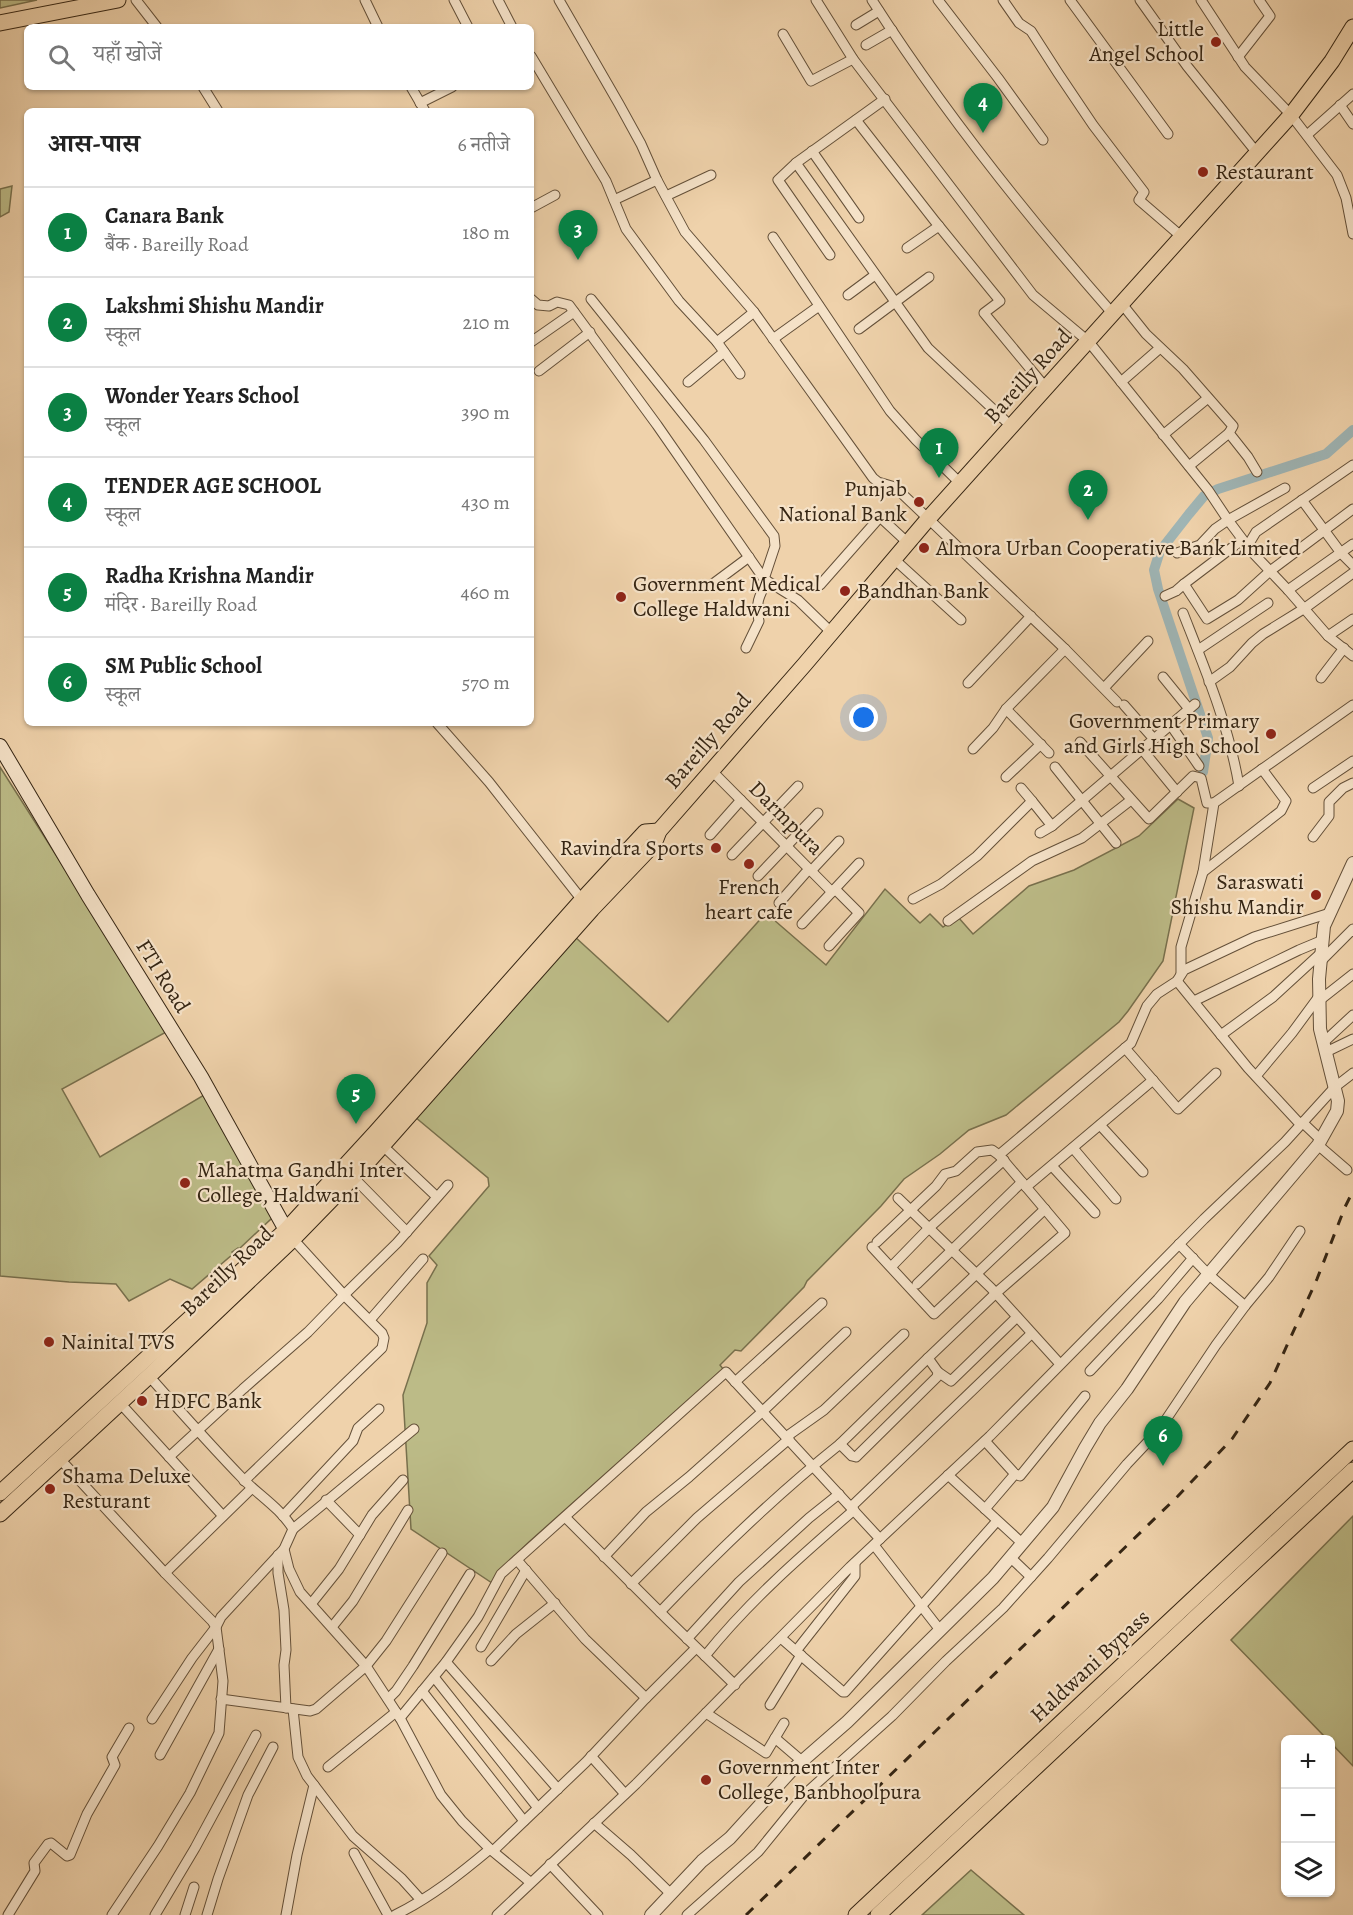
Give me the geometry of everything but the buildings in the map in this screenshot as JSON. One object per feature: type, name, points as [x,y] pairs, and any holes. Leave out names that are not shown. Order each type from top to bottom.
[{"type":"main road","points":[[0,23],[118,0]]},
{"type":"main road","name":"Bareilly Road","points":[[0,1514],[54,1453],[289,1234],[353,1178],[587,904],[645,832],[659,831],[928,519],[1291,115],[1332,61],[1353,27]]},
{"type":"main road","name":"FTI Road","points":[[0,746],[88,895],[201,1077],[289,1234]]},
{"type":"main road","name":"Bareilly Road","points":[[289,1234],[376,1132],[587,904]]},
{"type":"main road","name":"Bareilly Road","points":[[0,1493],[120,1403],[144,1370]]},
{"type":"main road","name":"Haldwani Bypass","points":[[856,1915],[1353,1449]]},
{"type":"main road","name":"Haldwani Bypass","points":[[878,1915],[1353,1470]]},
{"type":"street","points":[[136,0],[155,24]]},
{"type":"street","points":[[365,0],[377,24]]},
{"type":"street","points":[[454,0],[466,24]]},
{"type":"street","points":[[498,0],[510,24]]},
{"type":"street","points":[[559,0],[641,144],[657,180],[692,242],[754,312],[873,478],[878,482],[892,485],[1121,703],[1153,738]]},
{"type":"street","points":[[816,0],[853,58],[1033,296],[1089,342],[1210,492],[1227,520],[1252,552],[1328,636],[1353,655]]},
{"type":"street","points":[[872,0],[954,119],[1063,257],[1183,369],[1233,426],[1189,466]]},
{"type":"street","points":[[938,0],[1043,140]]},
{"type":"street","points":[[1003,0],[1019,22],[1031,31],[1087,116],[1144,192],[1139,200],[1182,237]]},
{"type":"street","points":[[1070,0],[1168,134]]},
{"type":"street","points":[[1140,0],[1187,66],[1257,153]]},
{"type":"street","points":[[1201,0],[1245,67],[1291,115],[1337,175],[1346,198],[1353,234]]},
{"type":"street","points":[[1238,57],[1270,16],[1259,0]]},
{"type":"street","points":[[856,25],[879,11]]},
{"type":"street","points":[[866,45],[891,30]]},
{"type":"street","points":[[783,34],[811,81],[853,58]]},
{"type":"street","points":[[534,63],[606,181],[626,229],[679,301],[717,342],[740,374]]},
{"type":"street","points":[[205,90],[216,108]]},
{"type":"street","points":[[413,90],[422,108]]},
{"type":"street","points":[[424,108],[448,90]]},
{"type":"street","points":[[1307,135],[1353,94]]},
{"type":"street","points":[[830,255],[778,180],[796,163],[885,99]]},
{"type":"street","points":[[1341,105],[1353,124]]},
{"type":"street","points":[[856,120],[1000,301],[984,313],[1046,388]]},
{"type":"street","points":[[812,151],[859,218]]},
{"type":"street","points":[[796,163],[928,348],[1012,428]]},
{"type":"street","points":[[666,196],[711,175]]},
{"type":"street","points":[[614,200],[657,180]]},
{"type":"street","points":[[534,206],[555,195]]},
{"type":"street","points":[[907,248],[939,226]]},
{"type":"street","points":[[773,237],[890,411],[960,483]]},
{"type":"street","points":[[849,295],[875,275]]},
{"type":"street","points":[[859,329],[929,277]]},
{"type":"street","points":[[591,299],[699,434],[774,536],[775,546],[756,608],[759,621],[746,648]]},
{"type":"street","points":[[534,302],[538,305],[549,306],[557,302],[569,305],[766,580],[798,600],[831,632]]},
{"type":"street","points":[[773,339],[819,306]]},
{"type":"street","points":[[534,340],[574,312]]},
{"type":"street","points":[[717,342],[754,312]]},
{"type":"street","points":[[538,371],[590,332]]},
{"type":"street","points":[[1121,382],[1160,348]]},
{"type":"street","points":[[688,382],[724,352]]},
{"type":"street","points":[[1163,435],[1208,398]]},
{"type":"street","points":[[1229,432],[1257,472]]},
{"type":"street","points":[[1252,552],[1250,542],[1256,532],[1353,465]]},
{"type":"street","points":[[1177,553],[1200,545],[1227,520],[1285,488]]},
{"type":"street","points":[[1302,500],[1341,553],[1353,565]]},
{"type":"street","points":[[1184,584],[1208,619],[1238,600],[1270,571],[1353,509]]},
{"type":"street","points":[[820,585],[880,517],[908,543]]},
{"type":"street","points":[[1166,596],[1176,591],[1242,540]]},
{"type":"street","points":[[1288,590],[1353,544]]},
{"type":"street","points":[[710,586],[749,557]]},
{"type":"street","points":[[894,559],[961,620]]},
{"type":"street","points":[[1209,682],[1230,667],[1257,639],[1353,573]]},
{"type":"street","points":[[1198,650],[1268,603]]},
{"type":"street","points":[[1227,605],[1238,623]]},
{"type":"street","points":[[1183,614],[1198,650],[1233,753],[1239,786]]},
{"type":"street","points":[[968,683],[1031,616]]},
{"type":"street","points":[[1328,636],[1353,619]]},
{"type":"street","points":[[1104,688],[1148,641]]},
{"type":"street","points":[[1321,678],[1344,648]]},
{"type":"street","points":[[973,749],[993,728],[1006,709],[1065,649]]},
{"type":"street","points":[[1040,834],[1192,706],[1163,677]]},
{"type":"street","points":[[1080,742],[1149,819],[1193,776],[1201,778],[1207,803],[1214,803],[1353,705]]},
{"type":"street","points":[[1006,709],[1049,753]]},
{"type":"street","points":[[1170,724],[1199,766]]},
{"type":"street","points":[[440,726],[489,782],[587,904]]},
{"type":"street","points":[[1006,777],[1041,744]]},
{"type":"street","points":[[1141,748],[1177,792]]},
{"type":"street","points":[[1313,788],[1353,761]]},
{"type":"street","points":[[1055,767],[1116,843]]},
{"type":"street","points":[[1203,872],[1281,811],[1286,801],[1262,769]]},
{"type":"street","name":"Darmpura","points":[[712,771],[810,870],[859,912],[829,946]]},
{"type":"street","points":[[1313,837],[1329,816],[1329,801],[1353,783]]},
{"type":"street","points":[[732,855],[798,786]]},
{"type":"street","points":[[1021,788],[1052,826]]},
{"type":"street","points":[[710,835],[741,800]]},
{"type":"street","points":[[948,921],[1032,861],[1082,838],[1131,800]]},
{"type":"street","points":[[913,899],[941,884],[977,856],[1032,801]]},
{"type":"street","points":[[1214,803],[1203,872],[1181,946],[1179,978],[1194,1001],[1256,1076],[1347,1170]]},
{"type":"street","points":[[758,876],[818,813]]},
{"type":"street","points":[[779,903],[839,841]]},
{"type":"street","points":[[802,924],[859,863]]},
{"type":"street","points":[[651,1915],[702,1861],[730,1838],[792,1770],[847,1722],[993,1578],[1053,1507],[1100,1423],[1127,1389],[1185,1302],[1207,1273],[1320,1142],[1337,1111],[1338,1101],[1320,1029],[1324,926],[1353,863]]},
{"type":"street","points":[[894,1264],[1001,1158],[1131,1043],[1147,1006],[1157,994],[1179,978],[1184,970],[1254,937],[1330,913]]},
{"type":"street","points":[[1221,1035],[1273,997],[1322,951],[1353,929]]},
{"type":"street","points":[[1194,1001],[1299,950],[1322,951]]},
{"type":"street","points":[[1256,1076],[1320,997],[1353,974]]},
{"type":"street","points":[[1325,1047],[1353,1016]]},
{"type":"street","points":[[1325,1047],[1353,1039]]},
{"type":"street","points":[[1125,1048],[1178,1109],[1216,1073]]},
{"type":"street","points":[[497,1915],[625,1794],[855,1563],[985,1441],[1179,1244],[1285,1142],[1335,1087],[1353,1073]]},
{"type":"street","points":[[917,1284],[1024,1185],[1052,1166],[1153,1080]]},
{"type":"street","points":[[1100,1125],[1143,1172]]},
{"type":"street","points":[[382,1145],[437,1197]]},
{"type":"street","points":[[1073,1148],[1116,1199]]},
{"type":"street","points":[[660,1612],[693,1577],[840,1443],[996,1293],[1065,1233],[1045,1209],[1001,1158],[992,1150],[977,1152],[956,1171],[945,1174],[936,1186],[874,1244],[934,1314],[1045,1209]]},
{"type":"street","points":[[1052,1166],[1095,1213]]},
{"type":"street","points":[[353,1178],[406,1232]]},
{"type":"street","points":[[169,1457],[308,1332],[406,1232],[448,1185]]},
{"type":"street","points":[[898,1197],[996,1293],[1060,1364]]},
{"type":"street","points":[[687,1915],[758,1852],[806,1793],[892,1716],[1003,1608],[1031,1577],[1127,1464],[1159,1430],[1300,1231]]},
{"type":"street","points":[[244,1480],[382,1348],[384,1338],[382,1333],[289,1234]]},
{"type":"street","points":[[1179,1244],[1207,1273],[1245,1306]]},
{"type":"street","points":[[1090,1371],[1193,1258]]},
{"type":"street","points":[[370,1320],[423,1259]]},
{"type":"street","points":[[735,1382],[822,1303]]},
{"type":"street","points":[[928,1358],[938,1372],[951,1381],[1017,1317]]},
{"type":"street","points":[[604,1557],[646,1512],[763,1411],[846,1332]]},
{"type":"street","points":[[631,1584],[697,1518],[788,1438],[824,1410],[904,1334]]},
{"type":"street","points":[[705,1656],[725,1630],[774,1580],[852,1509],[1031,1334]]},
{"type":"street","points":[[144,1370],[197,1431],[252,1488],[283,1516],[293,1529]]},
{"type":"street","points":[[328,1767],[398,1715],[422,1691],[478,1617],[501,1574],[726,1372],[852,1509],[920,1606],[940,1630]]},
{"type":"street","points":[[840,1443],[852,1456],[858,1455],[937,1377],[938,1372]]},
{"type":"street","points":[[985,1441],[1015,1474],[1021,1475],[1085,1396]]},
{"type":"street","points":[[120,1403],[223,1516]]},
{"type":"street","points":[[283,1516],[353,1441],[358,1428],[379,1409]]},
{"type":"street","points":[[152,1719],[221,1617],[281,1552],[293,1529],[414,1429]]},
{"type":"street","points":[[54,1453],[212,1621],[216,1627],[219,1649],[223,1681],[219,1733],[190,1793],[112,1915]]},
{"type":"street","points":[[985,1509],[1015,1474]]},
{"type":"street","points":[[948,1475],[1022,1543]]},
{"type":"street","points":[[311,1604],[339,1569],[372,1515],[403,1480]]},
{"type":"street","points":[[165,1573],[252,1488]]},
{"type":"street","points":[[687,1639],[739,1582],[809,1518],[839,1494]]},
{"type":"street","points":[[326,1500],[360,1535]]},
{"type":"street","points":[[332,1627],[353,1601],[408,1510]]},
{"type":"street","points":[[565,1517],[735,1684]]},
{"type":"street","points":[[781,1638],[845,1692],[997,1521]]},
{"type":"street","points":[[281,1552],[300,1592],[366,1666],[388,1699],[441,1795],[462,1821],[530,1882]]},
{"type":"street","points":[[281,1552],[278,1574],[284,1610],[286,1650],[284,1665],[297,1757],[307,1776],[353,1836],[402,1879],[421,1900]]},
{"type":"street","points":[[222,1699],[310,1711],[316,1709],[366,1666],[386,1641],[442,1553]]},
{"type":"street","points":[[1010,1557],[1031,1577]]},
{"type":"street","points":[[517,1560],[585,1639],[646,1698]]},
{"type":"street","points":[[770,1705],[799,1653],[855,1576],[855,1563]]},
{"type":"street","points":[[481,1647],[526,1570]]},
{"type":"street","points":[[388,1699],[413,1666],[470,1574]]},
{"type":"street","points":[[491,1661],[516,1634],[555,1603]]},
{"type":"street","points":[[395,1915],[457,1876],[492,1850],[558,1789],[696,1648]]},
{"type":"street","points":[[160,1755],[219,1649]]},
{"type":"street","points":[[446,1662],[558,1789]]},
{"type":"street","points":[[434,1677],[538,1808]]},
{"type":"street","points":[[422,1691],[524,1821]]},
{"type":"street","points":[[706,1713],[764,1752],[767,1752],[784,1723]]},
{"type":"street","points":[[8,1915],[35,1871],[34,1863],[48,1844],[67,1856],[70,1855],[87,1814],[116,1765],[112,1756],[129,1728]]},
{"type":"street","points":[[155,1915],[195,1848],[256,1735]]},
{"type":"street","points":[[775,1738],[802,1762]]},
{"type":"street","points":[[207,1915],[248,1795],[273,1747]]},
{"type":"street","points":[[591,1756],[625,1794]]},
{"type":"street","points":[[286,1915],[297,1855],[314,1785]]},
{"type":"street","points":[[594,1823],[671,1893]]},
{"type":"street","points":[[354,1853],[388,1915]]},
{"type":"street","points":[[550,1864],[598,1915]]},
{"type":"street","points":[[185,1915],[194,1887]]},
{"type":"shaded area","points":[[0,0],[37,0],[0,8]]},
{"type":"shaded area","points":[[12,186],[9,212],[0,217],[0,189]]},
{"type":"shaded area","points":[[0,767],[168,1031],[62,1089],[100,1157],[204,1095],[272,1218],[192,1289],[170,1279],[129,1301],[116,1284],[0,1276]]},
{"type":"shaded area","points":[[1178,799],[1194,808],[1163,961],[1119,1022],[1006,1115],[969,1130],[904,1179],[881,1206],[741,1351],[735,1350],[720,1365],[723,1369],[529,1542],[499,1571],[492,1583],[411,1529],[403,1395],[427,1323],[427,1283],[437,1265],[429,1256],[489,1186],[488,1178],[415,1117],[574,936],[668,1022],[766,913],[826,965],[885,889],[920,923],[930,914],[943,927],[958,917],[973,934],[1029,886],[1074,870],[1139,836]]},
{"type":"shaded area","points":[[1353,1516],[1353,1766],[1335,1747],[1335,1735],[1323,1735],[1231,1640]]},
{"type":"shaded area","points":[[971,1870],[1024,1915],[922,1915]]},
{"type":"waterway","points":[[1203,772],[1208,738],[1158,589],[1154,570],[1160,551],[1204,496],[1218,489],[1326,454],[1353,430]]},
{"type":"railway","points":[[746,1915],[1178,1496],[1232,1439],[1270,1383],[1317,1279],[1353,1191]]},
{"type":"place","name":"Little Angel School","points":[[1216,42]]},
{"type":"place","name":"TENDER AGE SCHOOL","points":[[983,133]]},
{"type":"place","name":"Restaurant","points":[[1203,172]]},
{"type":"place","name":"Wonder Years School","points":[[578,260]]},
{"type":"place","name":"Canara Bank","points":[[939,478]]},
{"type":"place","name":"Punjab National Bank","points":[[919,502]]},
{"type":"place","name":"Lakshmi Shishu Mandir","points":[[1088,520]]},
{"type":"place","name":"Almora Urban Cooperative Bank Limited","points":[[924,548]]},
{"type":"place","name":"Bandhan Bank","points":[[845,591]]},
{"type":"place","name":"Government Medical College Haldwani","points":[[621,597]]},
{"type":"place","name":"Government Primary and Girls High School","points":[[1271,734]]},
{"type":"place","name":"Ravindra Sports","points":[[716,848]]},
{"type":"place","name":"French heart cafe","points":[[749,864]]},
{"type":"place","name":"Saraswati Shishu Mandir","points":[[1316,895]]},
{"type":"place","name":"Radha Krishna Mandir","points":[[356,1124]]},
{"type":"place","name":"Mahatma Gandhi Inter College, Haldwani","points":[[185,1183]]},
{"type":"place","name":"Nainital TVS","points":[[49,1342]]},
{"type":"place","name":"HDFC Bank","points":[[142,1401]]},
{"type":"place","name":"SM Public School","points":[[1163,1466]]},
{"type":"place","name":"Shama Deluxe Resturant","points":[[50,1489]]},
{"type":"place","name":"Government Inter College, Banbhoolpura","points":[[706,1780]]}]
